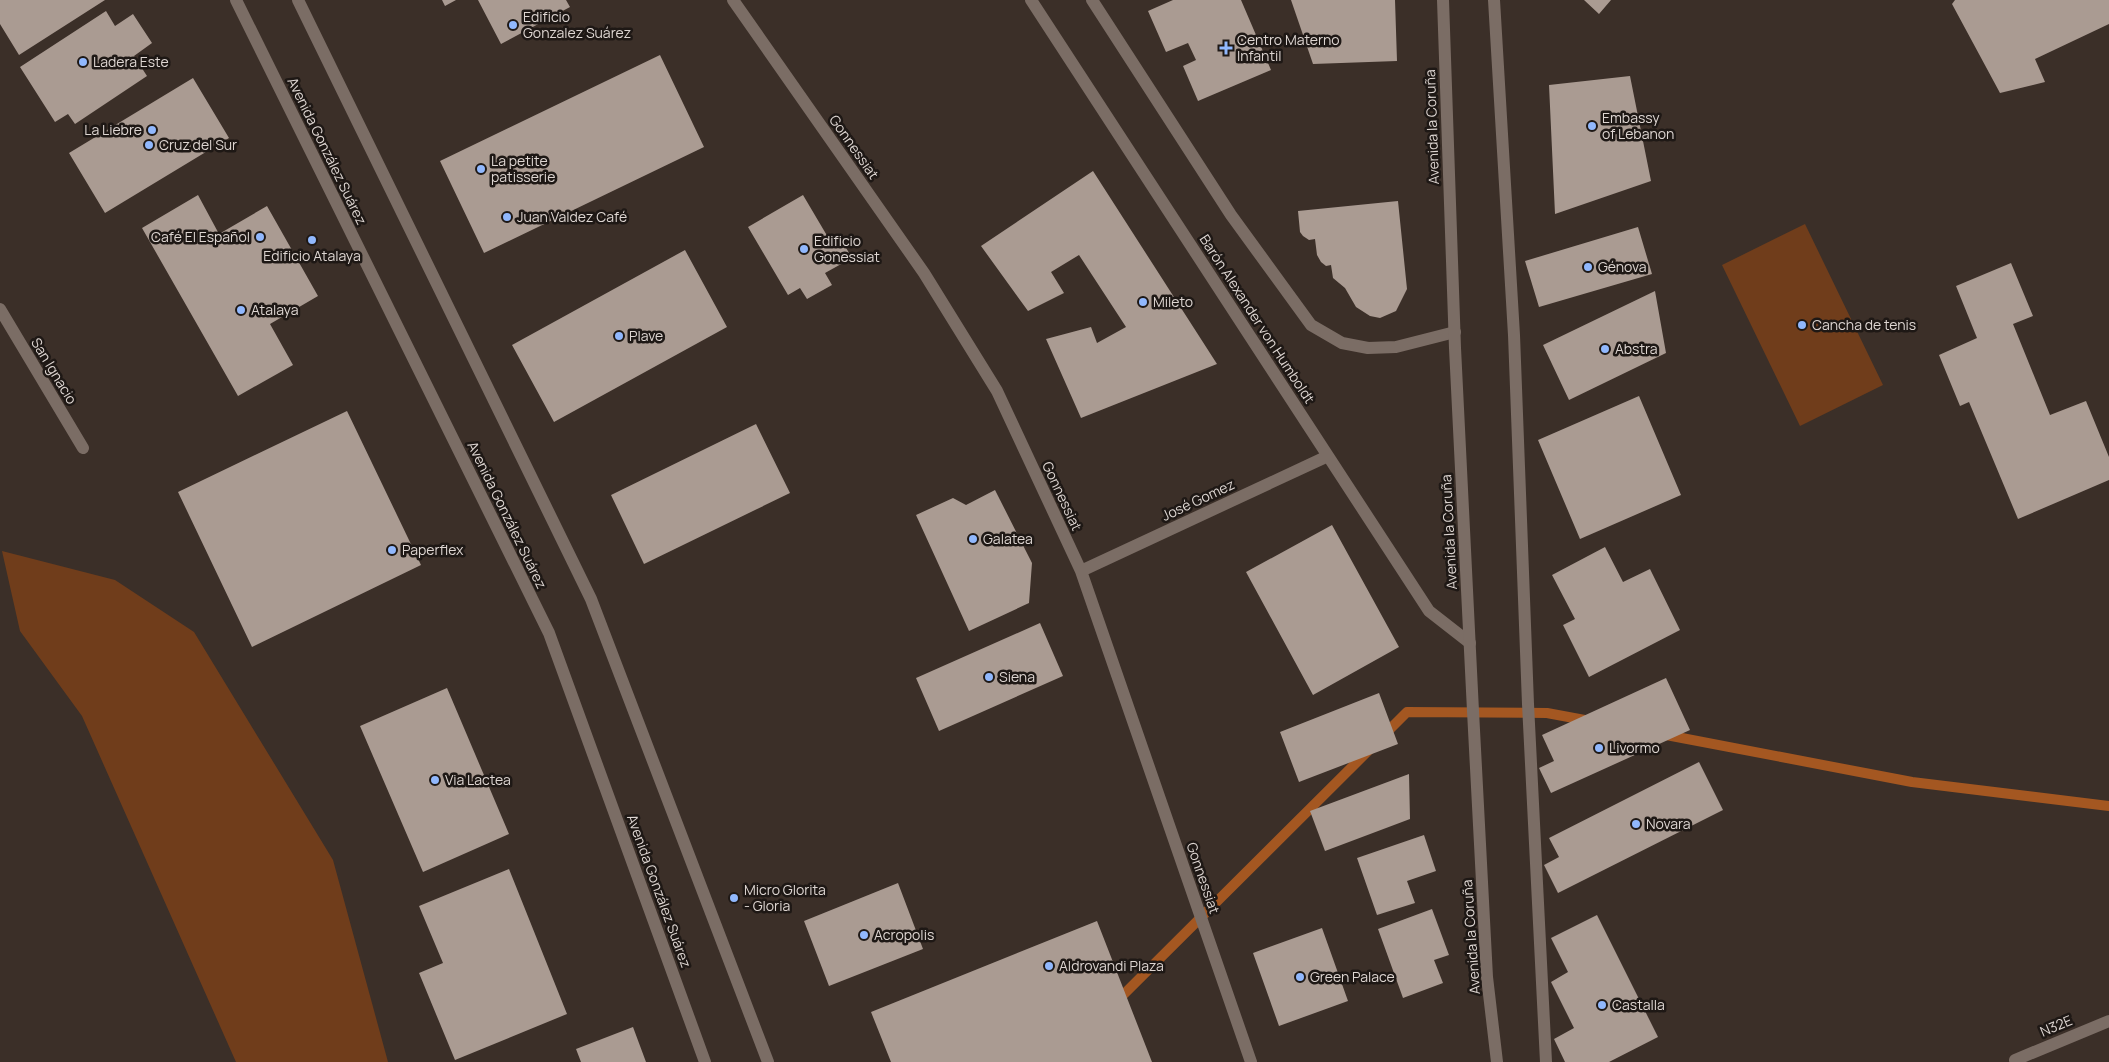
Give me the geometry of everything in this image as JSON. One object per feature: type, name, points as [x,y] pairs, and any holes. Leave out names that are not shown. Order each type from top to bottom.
[{"type":"street","name":"Avenida González Suárez","points":[[236,0],[549,633],[705,1062]]},
{"type":"street","points":[[298,0],[591,599],[768,1062]]},
{"type":"street","name":"Gonnessiat","points":[[733,0],[924,272],[997,391],[1081,571],[1251,1062]]},
{"type":"street","name":"Barón Alexander von Humboldt","points":[[1031,0],[1429,611],[1470,643]]},
{"type":"street","points":[[1092,0],[1231,215],[1311,325],[1342,343],[1368,348],[1396,347],[1455,332]]},
{"type":"street","name":"Avenida la Coruña","points":[[1443,0],[1455,332],[1470,643],[1487,977],[1497,1062]]},
{"type":"street","points":[[1494,0],[1514,335],[1528,704],[1546,1062]]},
{"type":"street","name":"San Ignacio","points":[[0,309],[83,448]]},
{"type":"street","name":"José Gomez","points":[[1081,571],[1328,456]]},
{"type":"street","name":"N32E","points":[[2015,1060],[2109,1020]]},
{"type":"shaded area","name":"Cancha de tenis","points":[[1805,224],[1883,385],[1800,426],[1722,265]]},
{"type":"shaded area","points":[[2,551],[115,580],[194,632],[333,860],[388,1062],[236,1062],[82,716],[20,631]]},
{"type":"building","points":[[0,0],[105,0],[19,55],[0,24]]},
{"type":"building","points":[[442,0],[456,0],[445,6]]},
{"type":"building","name":"Edificio Gonzalez Suárez","points":[[478,0],[566,0],[570,7],[501,44]]},
{"type":"building","name":"Centro Materno Infantil","points":[[1173,0],[1241,0],[1271,70],[1198,101],[1183,66],[1196,60],[1188,43],[1166,52],[1148,11]]},
{"type":"building","points":[[1291,0],[1395,0],[1397,61],[1313,64]]},
{"type":"building","points":[[1584,0],[1611,0],[1599,14]]},
{"type":"building","points":[[1955,0],[2109,0],[2109,24],[2035,59],[2045,82],[2000,93],[1952,4]]},
{"type":"building","name":"Ladera Este","points":[[106,11],[115,26],[133,14],[152,43],[134,56],[147,76],[75,124],[68,114],[55,122],[20,67]]},
{"type":"building","points":[[660,55],[704,147],[484,253],[440,161]]},
{"type":"building","points":[[1630,76],[1651,181],[1555,214],[1549,85]]},
{"type":"building","name":"Cruz del Sur","points":[[193,78],[229,138],[105,213],[69,153]]},
{"type":"building","name":"Mileto","points":[[1093,171],[1217,364],[1081,418],[1046,339],[1091,327],[1097,343],[1126,327],[1079,255],[1051,272],[1064,293],[1028,311],[981,246]]},
{"type":"building","name":"Atalaya","points":[[198,195],[219,234],[267,206],[318,296],[270,324],[293,365],[238,396],[142,228]]},
{"type":"building","name":"Edificio Gonessiat","points":[[803,195],[829,239],[838,234],[852,258],[825,273],[832,285],[807,299],[800,288],[788,295],[748,227]]},
{"type":"building","points":[[1398,201],[1407,289],[1396,311],[1380,318],[1370,316],[1356,307],[1345,288],[1333,278],[1331,265],[1326,266],[1317,255],[1315,239],[1309,240],[1300,232],[1298,211]]},
{"type":"building","name":"Génova","points":[[1638,227],[1652,274],[1539,307],[1525,261]]},
{"type":"building","name":"Plave","points":[[685,250],[727,327],[554,422],[512,345]]},
{"type":"building","points":[[2011,263],[2033,316],[2013,324],[2050,415],[2086,401],[2109,457],[2109,480],[2018,519],[1969,402],[1960,406],[1939,355],[1977,338],[1956,286]]},
{"type":"building","name":"Abstra","points":[[1655,291],[1666,353],[1569,400],[1543,345]]},
{"type":"building","points":[[1639,396],[1681,495],[1580,539],[1538,440]]},
{"type":"building","points":[[347,411],[421,565],[252,647],[178,492]]},
{"type":"building","points":[[756,424],[790,493],[644,564],[611,495]]},
{"type":"building","name":"Galatea","points":[[995,490],[1032,563],[1029,603],[969,631],[916,515],[953,498],[966,505]]},
{"type":"building","points":[[1332,525],[1399,647],[1313,695],[1246,572]]},
{"type":"building","points":[[1605,547],[1623,582],[1650,569],[1680,630],[1589,677],[1563,625],[1575,619],[1552,575]]},
{"type":"building","name":"Siena","points":[[1040,623],[1063,676],[939,731],[916,678]]},
{"type":"building","name":"Livormo","points":[[1666,678],[1690,730],[1551,793],[1539,768],[1554,761],[1542,735]]},
{"type":"building","name":"Via Lactea","points":[[447,688],[509,834],[423,872],[360,726]]},
{"type":"building","points":[[1379,693],[1398,744],[1299,782],[1280,732]]},
{"type":"building","name":"Novara","points":[[1699,762],[1723,810],[1558,893],[1544,865],[1559,857],[1549,838]]},
{"type":"building","points":[[1409,774],[1410,819],[1325,851],[1310,811]]},
{"type":"building","points":[[1424,835],[1436,871],[1407,881],[1415,903],[1377,915],[1357,858]]},
{"type":"building","points":[[509,869],[567,1014],[455,1060],[419,973],[443,963],[419,906]]},
{"type":"building","name":"Acropolis","points":[[898,883],[923,949],[829,986],[804,921]]},
{"type":"building","points":[[1432,909],[1449,955],[1434,960],[1443,983],[1403,998],[1378,929]]},
{"type":"building","name":"Castalla","points":[[1597,915],[1658,1037],[1609,1062],[1565,1062],[1554,1039],[1574,1028],[1551,982],[1568,972],[1551,938]]},
{"type":"building","name":"Aldrovandi Plaza","points":[[1097,921],[1152,1062],[891,1062],[871,1012]]},
{"type":"building","name":"Green Palace","points":[[1322,928],[1348,1001],[1279,1026],[1253,953]]},
{"type":"building","points":[[633,1027],[646,1062],[581,1062],[576,1049]]},
{"type":"waterway","points":[[1383,736],[1407,712],[1547,713],[1590,721]]},
{"type":"waterway","points":[[1661,734],[1912,782],[2109,806]]},
{"type":"waterway","points":[[1116,1002],[1369,750]]},
{"type":"place","name":"Edificio Gonzalez Suárez","points":[[513,25]]},
{"type":"place","name":"Centro Materno Infantil","points":[[1226,48]]},
{"type":"place","name":"Ladera Este","points":[[83,62]]},
{"type":"place","name":"Embassy of Lebanon","points":[[1592,126]]},
{"type":"place","name":"La Liebre","points":[[152,130]]},
{"type":"place","name":"Cruz del Sur","points":[[149,145]]},
{"type":"place","name":"La petite patisserie","points":[[481,169]]},
{"type":"place","name":"Juan Valdez Café","points":[[507,217]]},
{"type":"place","name":"Café El Español","points":[[260,237]]},
{"type":"place","name":"Edificio Atalaya","points":[[312,240]]},
{"type":"place","name":"Edificio Gonessiat","points":[[804,249]]},
{"type":"place","name":"Génova","points":[[1588,267]]},
{"type":"place","name":"Mileto","points":[[1143,302]]},
{"type":"place","name":"Atalaya","points":[[241,310]]},
{"type":"place","name":"Cancha de tenis","points":[[1802,325]]},
{"type":"place","name":"Plave","points":[[619,336]]},
{"type":"place","name":"Abstra","points":[[1605,349]]},
{"type":"place","name":"Galatea","points":[[973,539]]},
{"type":"place","name":"Paperflex","points":[[392,550]]},
{"type":"place","name":"Siena","points":[[989,677]]},
{"type":"place","name":"Livormo","points":[[1599,748]]},
{"type":"place","name":"Via Lactea","points":[[435,780]]},
{"type":"place","name":"Novara","points":[[1636,824]]},
{"type":"place","name":"Micro Glorita - Gloria","points":[[734,898]]},
{"type":"place","name":"Acropolis","points":[[864,935]]},
{"type":"place","name":"Aldrovandi Plaza","points":[[1049,966]]},
{"type":"place","name":"Green Palace","points":[[1300,977]]},
{"type":"place","name":"Castalla","points":[[1602,1005]]}]
